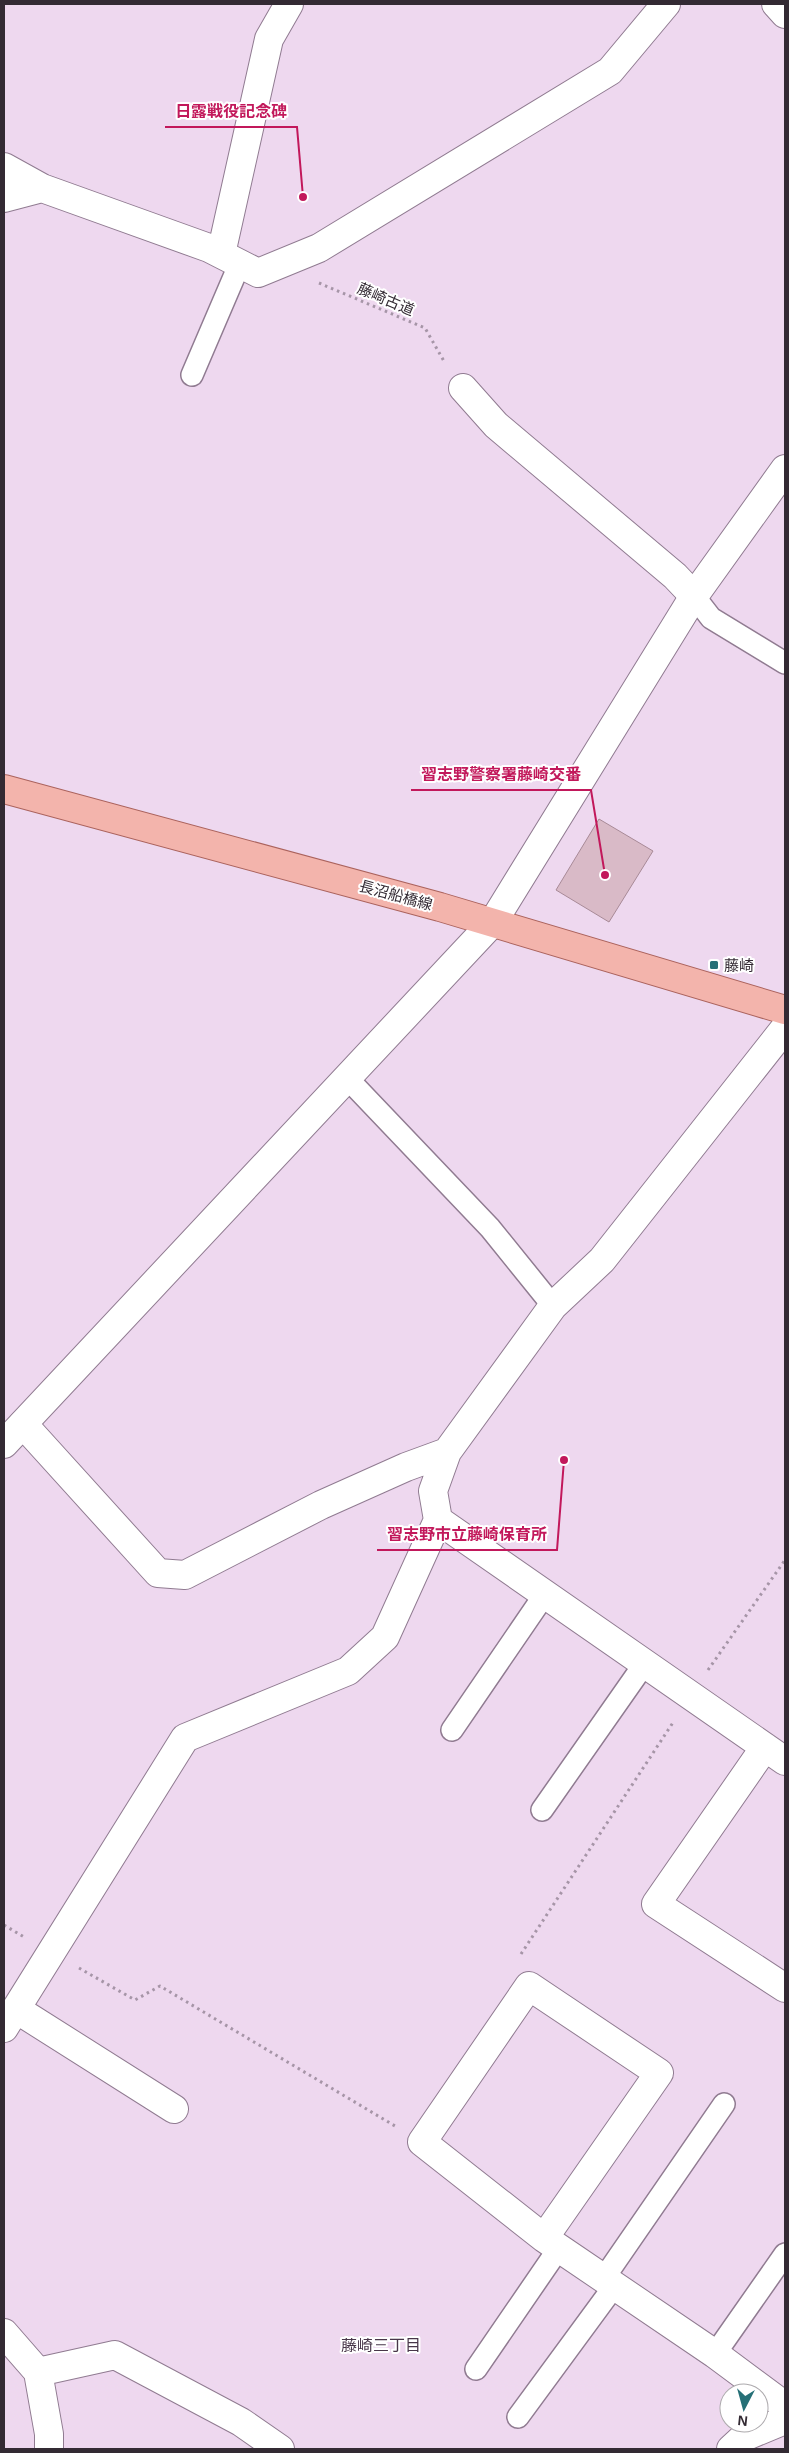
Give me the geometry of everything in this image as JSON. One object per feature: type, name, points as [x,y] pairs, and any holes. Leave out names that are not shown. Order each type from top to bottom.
[{"type":"main road","name":"長沼船橋線","points":[[4,789],[493,922],[785,1010]]},
{"type":"street","points":[[230,259],[269,39],[289,4]]},
{"type":"street","points":[[4,168],[42,188],[230,259],[258,273],[319,248],[610,71],[666,4]]},
{"type":"street","points":[[776,4],[785,14]]},
{"type":"street","points":[[4,198],[42,188]]},
{"type":"street","points":[[463,388],[496,425],[676,576],[694,596]]},
{"type":"street","points":[[4,1444],[493,922],[694,596],[785,469]]},
{"type":"street","points":[[174,2109],[10,2019],[185,1738],[348,1671],[386,1637],[438,1520],[433,1491],[447,1452],[553,1306],[602,1260],[785,1028]]},
{"type":"street","points":[[23,1424],[158,1572],[185,1575],[321,1505],[406,1467],[447,1452]]},
{"type":"street","points":[[438,1520],[775,1754],[656,1904],[785,1988]]},
{"type":"street","points":[[552,2243],[659,2073],[529,1986],[422,2142],[552,2243],[714,2354],[785,2406]]},
{"type":"street","points":[[4,2332],[38,2372],[49,2434],[49,2449]]},
{"type":"street","points":[[38,2372],[115,2355],[241,2422],[280,2449]]},
{"type":"street","points":[[731,2449],[744,2437],[785,2420]]},
{"type":"lane","points":[[192,375],[230,259]]},
{"type":"lane","points":[[694,596],[711,618],[785,663]]},
{"type":"lane","points":[[347,1078],[490,1228],[553,1306]]},
{"type":"lane","points":[[452,1730],[545,1594]]},
{"type":"lane","points":[[542,1810],[645,1663]]},
{"type":"lane","points":[[518,2416],[609,2282],[724,2104]]},
{"type":"lane","points":[[476,2369],[552,2243]]},
{"type":"lane","points":[[714,2354],[785,2254]]},
{"type":"path","name":"藤崎古道","points":[[270,268],[306,278],[425,328],[463,388]]},
{"type":"path","points":[[518,1959],[691,1695],[785,1560]]},
{"type":"path","points":[[50,1952],[135,2000],[160,1986],[422,2142]]},
{"type":"building","points":[[599,819],[653,851],[609,922],[556,890]]},
{"type":"place","name":"日露戦役記念碑","points":[[303,197]]},
{"type":"place","name":"習志野警察署藤崎交番","points":[[605,875]]},
{"type":"place","name":"藤崎","points":[[714,965]]},
{"type":"place","name":"習志野市立藤崎保育所","points":[[564,1460]]},
{"type":"district","name":"藤崎三丁目","points":[[381,2345]]}]
